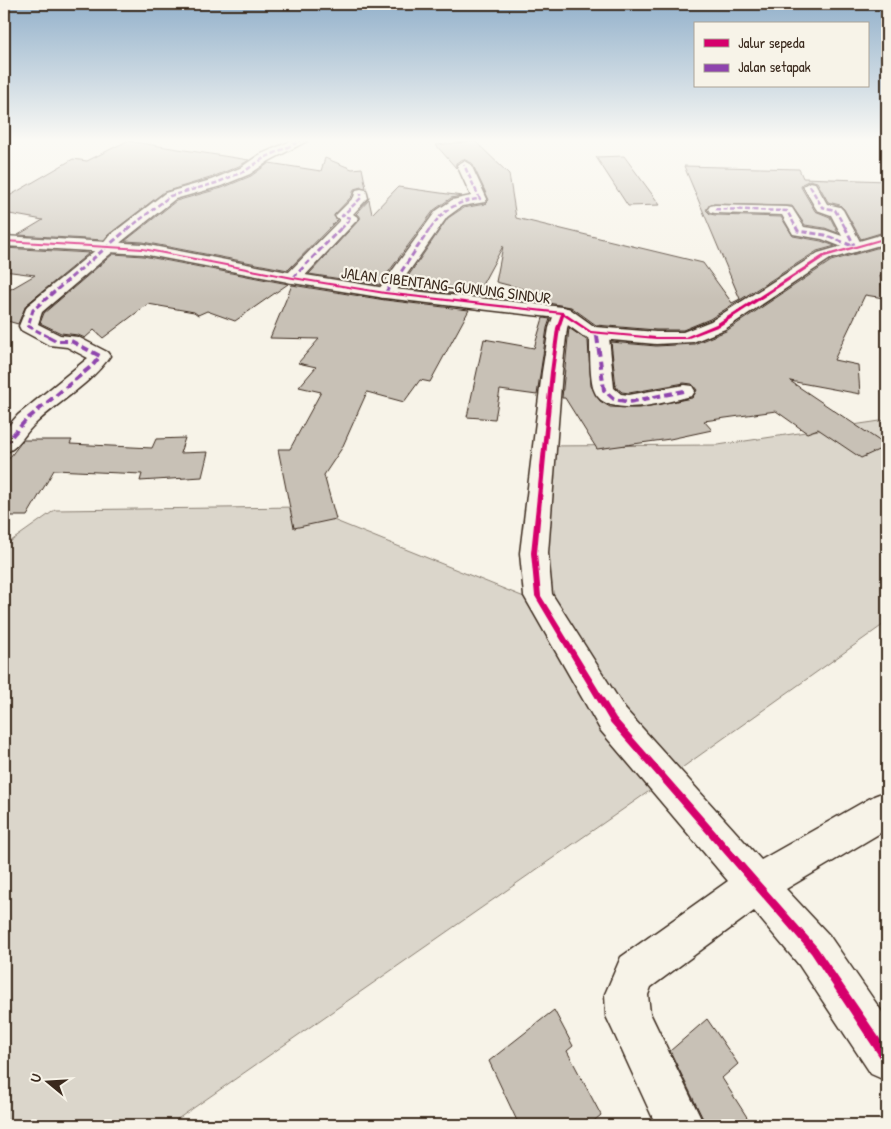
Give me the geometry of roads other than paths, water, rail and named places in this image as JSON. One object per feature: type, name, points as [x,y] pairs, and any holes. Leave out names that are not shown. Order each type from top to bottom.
[{"type":"street","points":[[4,446],[26,420],[93,365],[100,356],[71,341],[56,341],[28,326],[32,310],[109,247],[115,239],[170,196],[178,194]]},
{"type":"street","points":[[293,278],[351,218],[342,216],[361,198],[361,194]]},
{"type":"street","points":[[385,293],[394,284],[434,224],[449,208],[462,202],[480,199],[477,194]]},
{"type":"street","points":[[814,194],[822,207],[835,210],[838,213],[855,246]]},
{"type":"street","points":[[715,209],[787,211],[798,231],[825,234],[855,246]]},
{"type":"street","name":"JALAN CIBENTANG–GUNUNG SINDUR","points":[[4,241],[144,249],[293,278],[385,293],[563,314],[590,332],[656,338],[686,338],[718,325],[824,256],[887,238]]},
{"type":"street","points":[[563,314],[558,328],[552,372],[534,553],[538,596],[613,720],[814,950],[887,1058]]},
{"type":"street","points":[[590,332],[599,337],[604,390],[614,399],[629,402],[684,391]]},
{"type":"street","points":[[680,1125],[628,1016],[626,994],[636,972],[756,884],[887,809]]}]
